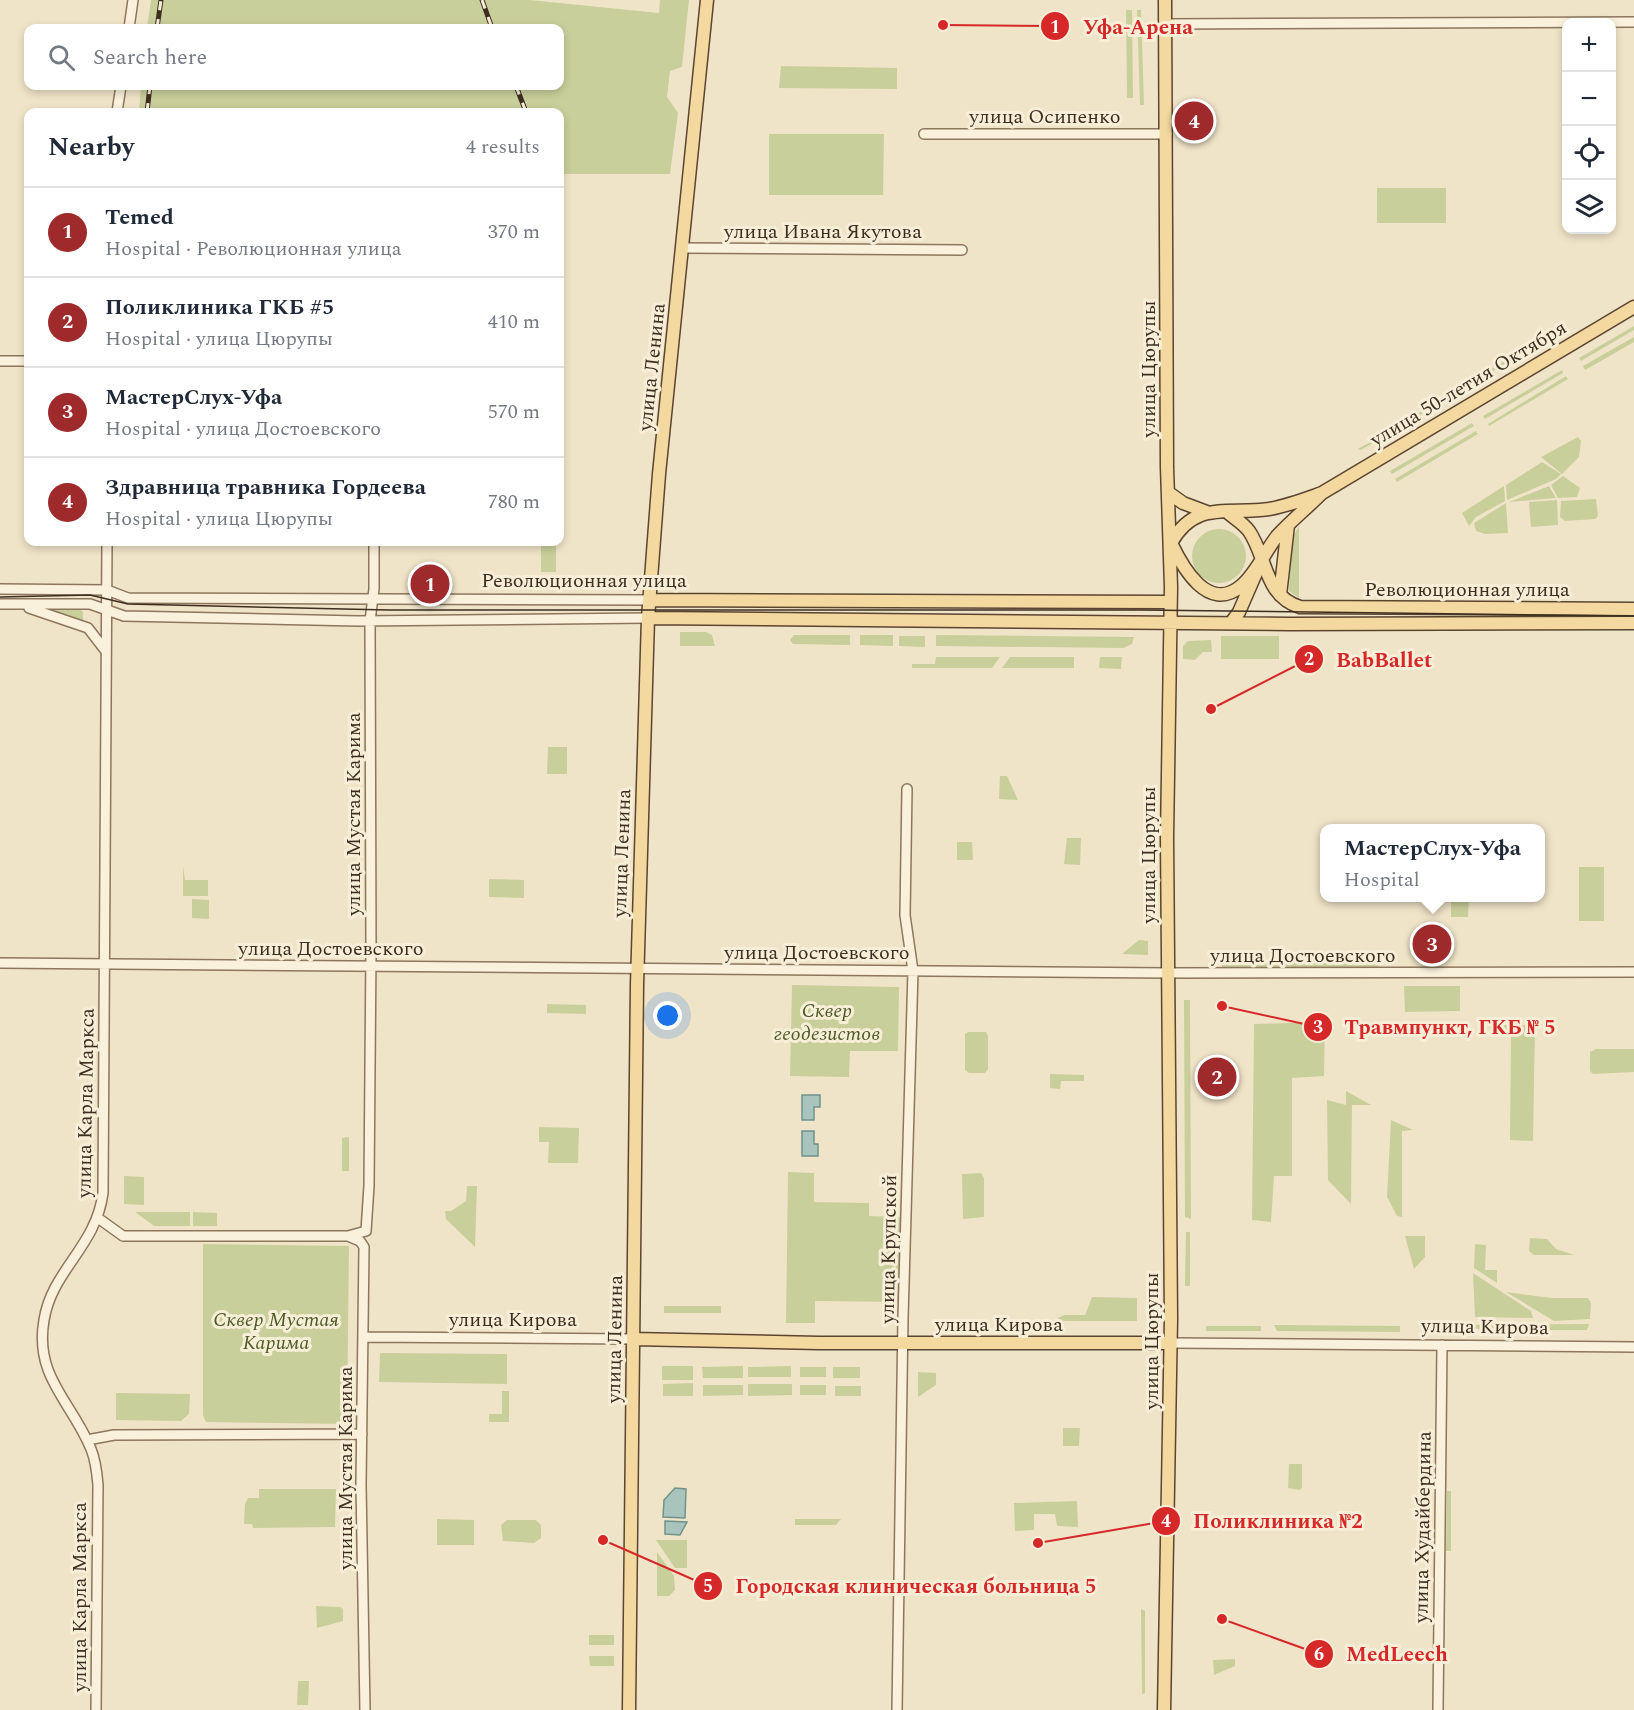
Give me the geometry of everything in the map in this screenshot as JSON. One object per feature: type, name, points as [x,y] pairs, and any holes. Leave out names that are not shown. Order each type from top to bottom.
[{"type":"main road","name":"улица Ленина","points":[[629,1710],[637,969],[648,618],[659,474],[707,0]]},
{"type":"main road","name":"улица Цюрупы","points":[[1164,1710],[1171,1343],[1168,974],[1171,543],[1165,0]]},
{"type":"main road","name":"улица 50-летия Октября","points":[[1260,562],[1278,536],[1322,493],[1634,307]]},
{"type":"main road","points":[[1169,493],[1184,503],[1207,512],[1227,512],[1249,531],[1260,562],[1280,595]]},
{"type":"main road","name":"улица 50-летия Октября","points":[[1227,512],[1269,509],[1322,493]]},
{"type":"main road","points":[[1207,512],[1181,526],[1171,543],[1186,574],[1202,587],[1215,592],[1229,592],[1242,586],[1260,562]]},
{"type":"main road","points":[[1280,595],[1288,525]]},
{"type":"main road","points":[[1231,623],[1249,591],[1260,562]]},
{"type":"main road","name":"Революционная улица","points":[[1280,595],[1300,607],[1634,609]]},
{"type":"main road","name":"Революционная улица","points":[[649,600],[1170,602]]},
{"type":"main road","points":[[648,618],[1289,624],[1634,624]]},
{"type":"main road","name":"улица Кирова","points":[[633,1339],[903,1343],[1171,1343]]},
{"type":"street","points":[[130,24],[133,0]]},
{"type":"street","points":[[1166,24],[1634,22]]},
{"type":"street","points":[[118,108],[120,90]]},
{"type":"street","name":"улица Осипенко","points":[[924,134],[1167,134]]},
{"type":"street","name":"улица Ивана Якутова","points":[[683,248],[962,250]]},
{"type":"street","points":[[0,361],[24,361]]},
{"type":"street","name":"улица Карла Маркса","points":[[96,1710],[98,1485],[95,1460],[87,1440],[48,1375],[43,1344],[43,1321],[57,1281],[77,1256],[98,1218],[104,1176],[107,546]]},
{"type":"street","name":"улица Мустая Карима","points":[[348,1236],[366,1231],[369,1186],[370,621],[373,599],[374,546]]},
{"type":"street","name":"Революционная улица","points":[[0,589],[107,590],[128,598],[649,600]]},
{"type":"street","points":[[0,604],[90,604],[124,616],[370,621],[648,618]]},
{"type":"street","points":[[12,604],[45,612],[88,628],[105,650]]},
{"type":"street","name":"улица Крупской","points":[[897,1710],[903,1343],[913,971],[905,915],[907,789]]},
{"type":"street","name":"улица Достоевского","points":[[0,963],[1168,974],[1634,972]]},
{"type":"street","points":[[98,1218],[123,1236],[348,1236]]},
{"type":"street","name":"улица Мустая Карима","points":[[348,1236],[360,1240],[364,1247],[362,1434],[365,1710]]},
{"type":"street","name":"улица Кирова","points":[[364,1337],[633,1339]]},
{"type":"street","name":"улица Кирова","points":[[1171,1343],[1634,1347]]},
{"type":"street","name":"улица Худайбердина","points":[[1438,1710],[1442,1345]]},
{"type":"street","points":[[87,1440],[114,1435],[362,1434]]},
{"type":"green space","points":[[151,0],[530,0],[659,13],[660,0],[689,0],[682,67],[670,71],[667,97],[678,113],[670,174],[564,174],[564,108],[139,108],[141,90],[564,90],[564,24],[148,24]]},
{"type":"green space","points":[[1126,10],[1132,10],[1133,98],[1127,98]]},
{"type":"green space","points":[[1137,10],[1141,10],[1144,105],[1140,105]]},
{"type":"green space","points":[[781,66],[897,68],[897,89],[779,88]]},
{"type":"green space","points":[[769,134],[884,134],[883,195],[769,195]]},
{"type":"green space","points":[[1377,188],[1446,188],[1446,223],[1377,223]]},
{"type":"green space","points":[[1634,326],[1634,330],[1581,361],[1579,358]]},
{"type":"green space","points":[[1634,337],[1634,342],[1585,370],[1583,366]]},
{"type":"green space","points":[[1532,345],[1533,348],[1450,396],[1447,394]]},
{"type":"green space","points":[[1562,370],[1563,373],[1485,419],[1483,416]]},
{"type":"green space","points":[[1566,376],[1568,379],[1489,426],[1488,424]]},
{"type":"green space","points":[[1439,401],[1439,404],[1361,450],[1358,449]]},
{"type":"green space","points":[[1472,423],[1474,426],[1392,474],[1390,471]]},
{"type":"green space","points":[[1476,431],[1478,434],[1397,482],[1395,479]]},
{"type":"green space","points":[[1578,437],[1581,441],[1579,457],[1562,474],[1541,457]]},
{"type":"green space","points":[[1542,462],[1561,474],[1556,479],[1507,500],[1506,485]]},
{"type":"green space","points":[[1563,476],[1580,488],[1577,497],[1558,498],[1551,485]]},
{"type":"green space","points":[[1504,486],[1505,501],[1476,517],[1469,526],[1462,513]]},
{"type":"green space","points":[[1549,486],[1556,498],[1509,502]]},
{"type":"green space","points":[[1596,499],[1598,516],[1595,519],[1565,521],[1560,517],[1561,501]]},
{"type":"green space","points":[[1557,500],[1558,525],[1531,527],[1529,502]]},
{"type":"green space","points":[[1506,503],[1508,533],[1485,534],[1476,531],[1474,523]]},
{"type":"green space","points":[[1299,526],[1299,598],[1289,591],[1291,541]]},
{"type":"green space","points":[[1219,529],[1229,531],[1238,537],[1244,546],[1246,556],[1244,566],[1238,575],[1229,581],[1219,583],[1209,581],[1200,575],[1194,566],[1192,556],[1194,546],[1200,537],[1209,531]]},
{"type":"green space","points":[[541,546],[556,546],[556,572],[541,572]]},
{"type":"green space","points":[[78,608],[83,612],[83,622],[49,609]]},
{"type":"green space","points":[[680,632],[706,632],[712,635],[715,646],[680,646]]},
{"type":"green space","points":[[794,635],[850,635],[850,645],[793,644],[790,640]]},
{"type":"green space","points":[[860,635],[893,635],[893,646],[860,645]]},
{"type":"green space","points":[[936,635],[1134,637],[1132,644],[1123,648],[936,646]]},
{"type":"green space","points":[[899,636],[925,636],[925,647],[899,646]]},
{"type":"green space","points":[[1221,636],[1279,636],[1279,659],[1221,659]]},
{"type":"green space","points":[[1211,640],[1212,652],[1203,652],[1195,660],[1183,659],[1183,646],[1188,641]]},
{"type":"green space","points":[[936,657],[1000,657],[992,668],[912,668],[912,664],[935,664]]},
{"type":"green space","points":[[1010,657],[1074,657],[1074,668],[1002,668]]},
{"type":"green space","points":[[1100,657],[1122,657],[1121,669],[1099,668]]},
{"type":"green space","points":[[548,747],[567,747],[567,774],[547,774]]},
{"type":"green space","points":[[1000,776],[1007,776],[1018,800],[999,799]]},
{"type":"green space","points":[[1067,838],[1081,838],[1080,865],[1064,864]]},
{"type":"green space","points":[[957,842],[972,842],[973,860],[957,860]]},
{"type":"green space","points":[[183,866],[185,880],[208,880],[208,896],[183,896]]},
{"type":"green space","points":[[1579,867],[1604,867],[1604,921],[1579,921]]},
{"type":"green space","points":[[489,879],[524,880],[524,898],[489,897]]},
{"type":"green space","points":[[192,899],[209,900],[209,919],[192,918]]},
{"type":"green space","points":[[1451,902],[1469,902],[1468,917],[1451,917]]},
{"type":"green space","points":[[1139,940],[1148,941],[1148,955],[1122,954]]},
{"type":"green space","points":[[1222,963],[1378,963],[1378,968],[1222,968]]},
{"type":"green space","name":"Сквер геодезистов","points":[[792,985],[899,987],[898,1051],[850,1051],[849,1077],[790,1076]]},
{"type":"green space","points":[[1404,986],[1460,986],[1460,1011],[1405,1012]]},
{"type":"green space","points":[[1184,1000],[1190,1000],[1191,1219],[1185,1217]]},
{"type":"green space","points":[[547,1004],[586,1005],[586,1014],[547,1013]]},
{"type":"green space","points":[[1325,1022],[1324,1076],[1292,1078],[1292,1176],[1274,1176],[1271,1222],[1252,1220],[1254,1024]]},
{"type":"green space","points":[[1488,1025],[1535,1025],[1533,1141],[1510,1140],[1511,1035],[1493,1033]]},
{"type":"green space","points":[[986,1032],[988,1036],[988,1069],[985,1073],[969,1073],[965,1070],[965,1034]]},
{"type":"green space","points":[[1596,1049],[1634,1049],[1634,1072],[1593,1074],[1590,1071],[1590,1052]]},
{"type":"green space","points":[[1050,1074],[1084,1075],[1084,1081],[1061,1081],[1060,1089],[1050,1088]]},
{"type":"green space","points":[[1346,1091],[1371,1105],[1352,1105],[1351,1204],[1328,1180],[1327,1100],[1346,1105]]},
{"type":"green space","points":[[1391,1120],[1413,1130],[1402,1131],[1402,1217],[1397,1216],[1387,1197]]},
{"type":"green space","points":[[539,1127],[579,1128],[578,1163],[548,1163],[549,1142],[539,1142]]},
{"type":"green space","points":[[349,1137],[349,1171],[342,1171],[342,1138]]},
{"type":"green space","points":[[788,1172],[814,1173],[814,1202],[869,1203],[869,1216],[900,1217],[898,1302],[815,1301],[815,1323],[786,1323]]},
{"type":"green space","points":[[981,1173],[984,1178],[984,1217],[963,1219],[962,1174]]},
{"type":"green space","points":[[124,1176],[144,1177],[144,1205],[124,1204]]},
{"type":"green space","points":[[467,1186],[477,1186],[475,1247],[446,1219],[445,1211],[451,1211],[466,1201]]},
{"type":"green space","points":[[135,1212],[190,1212],[190,1226],[154,1226]]},
{"type":"green space","points":[[193,1212],[217,1213],[217,1226],[193,1226]]},
{"type":"green space","points":[[1186,1232],[1190,1232],[1190,1286],[1185,1286]]},
{"type":"green space","points":[[1405,1236],[1425,1236],[1425,1257],[1414,1269]]},
{"type":"green space","points":[[1530,1238],[1547,1239],[1556,1249],[1574,1255],[1534,1255],[1529,1251]]},
{"type":"green space","name":"Сквер Мустая Карима","points":[[203,1244],[349,1246],[347,1424],[206,1422],[203,1415]]},
{"type":"green space","points":[[1475,1244],[1486,1245],[1485,1270],[1497,1270],[1497,1283],[1474,1268]]},
{"type":"green space","points":[[1473,1273],[1531,1311],[1533,1318],[1475,1317]]},
{"type":"green space","points":[[1506,1292],[1551,1298],[1588,1298],[1591,1303],[1590,1319],[1554,1321]]},
{"type":"green space","points":[[1092,1297],[1137,1298],[1137,1321],[1058,1321],[1058,1318],[1064,1315],[1085,1315]]},
{"type":"green space","points":[[664,1306],[721,1306],[721,1313],[664,1313]]},
{"type":"green space","points":[[1589,1324],[1587,1330],[1481,1330],[1475,1328],[1475,1325]]},
{"type":"green space","points":[[1274,1325],[1400,1326],[1400,1332],[1277,1331]]},
{"type":"green space","points":[[1206,1326],[1261,1326],[1261,1331],[1206,1331]]},
{"type":"green space","points":[[380,1353],[507,1354],[507,1384],[379,1382]]},
{"type":"green space","points":[[662,1366],[693,1366],[693,1380],[662,1380]]},
{"type":"green space","points":[[743,1366],[743,1378],[703,1378],[702,1367]]},
{"type":"green space","points":[[791,1366],[791,1377],[748,1377],[748,1367]]},
{"type":"green space","points":[[800,1367],[826,1367],[826,1377],[800,1377]]},
{"type":"green space","points":[[833,1367],[860,1367],[860,1378],[833,1378]]},
{"type":"green space","points":[[918,1372],[936,1373],[936,1385],[918,1397]]},
{"type":"green space","points":[[693,1383],[693,1396],[663,1396],[663,1384]]},
{"type":"green space","points":[[748,1384],[792,1384],[792,1395],[748,1396]]},
{"type":"green space","points":[[703,1385],[743,1385],[743,1395],[703,1396]]},
{"type":"green space","points":[[800,1385],[826,1385],[826,1395],[800,1395]]},
{"type":"green space","points":[[835,1386],[861,1386],[861,1396],[835,1396]]},
{"type":"green space","points":[[502,1391],[509,1391],[509,1422],[489,1422],[489,1414],[502,1414]]},
{"type":"green space","points":[[116,1393],[190,1394],[189,1414],[181,1421],[116,1420]]},
{"type":"green space","points":[[1063,1428],[1080,1428],[1079,1446],[1063,1446]]},
{"type":"green space","points":[[1289,1464],[1302,1464],[1302,1488],[1299,1490],[1288,1488]]},
{"type":"green space","points":[[259,1489],[336,1489],[335,1527],[253,1528],[252,1524],[244,1524],[245,1504],[248,1498],[259,1498]]},
{"type":"green space","points":[[1447,1491],[1451,1491],[1451,1551],[1446,1551]]},
{"type":"green space","points":[[1077,1501],[1078,1527],[1057,1526],[1055,1514],[1034,1514],[1034,1530],[1015,1531],[1014,1503]]},
{"type":"green space","points":[[437,1519],[474,1520],[474,1545],[437,1545]]},
{"type":"green space","points":[[795,1519],[841,1519],[836,1525],[795,1525]]},
{"type":"green space","points":[[507,1520],[536,1520],[541,1525],[541,1538],[534,1543],[503,1541],[501,1525]]},
{"type":"green space","points":[[656,1540],[687,1540],[687,1568],[675,1568]]},
{"type":"green space","points":[[657,1552],[674,1576],[675,1590],[669,1596],[657,1596]]},
{"type":"green space","points":[[316,1606],[340,1607],[343,1609],[343,1621],[317,1628]]},
{"type":"green space","points":[[1141,1609],[1145,1611],[1145,1693],[1142,1694]]},
{"type":"green space","points":[[589,1635],[614,1635],[614,1645],[589,1645]]},
{"type":"green space","points":[[589,1656],[614,1656],[614,1666],[590,1666]]},
{"type":"green space","points":[[1235,1659],[1235,1666],[1214,1675],[1213,1660]]},
{"type":"green space","points":[[298,1681],[309,1681],[308,1705],[297,1705]]},
{"type":"water","points":[[802,1095],[820,1095],[820,1107],[814,1107],[814,1120],[802,1120]]},
{"type":"water","points":[[802,1131],[814,1131],[814,1144],[818,1144],[818,1156],[802,1156]]},
{"type":"water","points":[[675,1488],[686,1489],[685,1518],[663,1517],[664,1500]]},
{"type":"water","points":[[665,1521],[687,1522],[680,1535],[665,1534]]},
{"type":"tram line","points":[[0,597],[90,595],[128,604],[389,610],[1141,610],[1634,616]]},
{"type":"railway","points":[[158,24],[161,0]]},
{"type":"railway","points":[[482,0],[491,24]]},
{"type":"railway","points":[[147,108],[150,90]]},
{"type":"railway","points":[[518,90],[524,108]]},
{"type":"place","name":"Уфа-Арена","points":[[943,25]]},
{"type":"place","name":"Здравница травника Гордеева","points":[[1194,121]]},
{"type":"place","name":"Temed","points":[[430,584]]},
{"type":"place","name":"BabBallet","points":[[1211,709]]},
{"type":"place","name":"МастерСлух-Уфа","points":[[1432,944]]},
{"type":"place","name":"Травмпункт, ГКБ № 5","points":[[1222,1006]]},
{"type":"place","name":"Поликлиника ГКБ #5","points":[[1217,1077]]},
{"type":"place","name":"Городская клиническая больница 5","points":[[603,1540]]},
{"type":"place","name":"Поликлиника №2","points":[[1038,1543]]},
{"type":"place","name":"MedLeech","points":[[1222,1619]]}]
